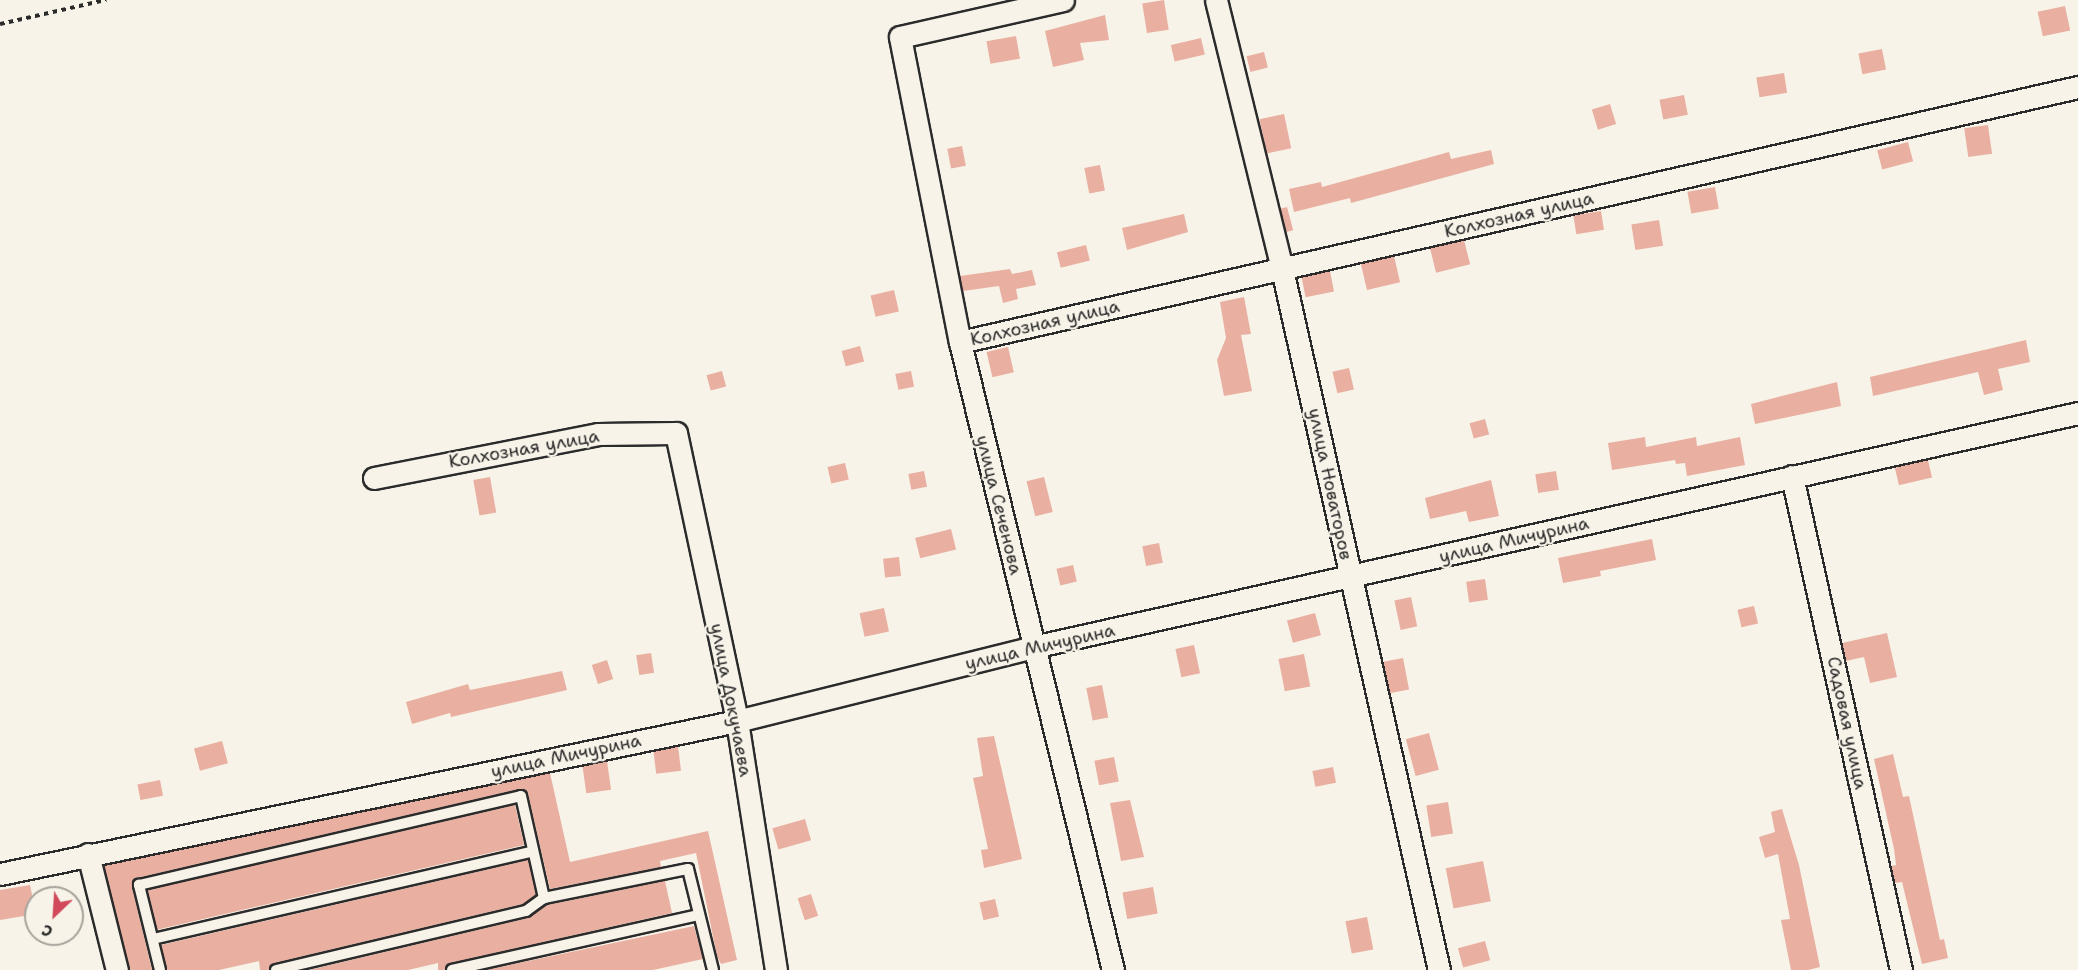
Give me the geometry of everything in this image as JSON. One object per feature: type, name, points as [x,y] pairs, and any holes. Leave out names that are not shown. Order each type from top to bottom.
[{"type":"street","name":"улица Сеченова","points":[[1063,0],[900,37],[960,342],[1113,970]]},
{"type":"street","name":"улица Новаторов","points":[[1216,0],[1282,269],[1439,970]]},
{"type":"street","name":"Колхозная улица","points":[[960,342],[2078,87]]},
{"type":"street","name":"улица Мичурина","points":[[0,874],[737,721],[1034,647],[2078,413]]},
{"type":"street","name":"Колхозная улица","points":[[374,478],[598,434],[676,433]]},
{"type":"street","name":"улица Докучаева","points":[[676,433],[737,721],[776,970]]},
{"type":"street","name":"Садовая улица","points":[[1792,476],[1901,970]]},
{"type":"street","points":[[88,854],[117,970]]},
{"type":"lane","points":[[160,970],[139,885],[521,796],[544,898]]},
{"type":"lane","points":[[153,939],[533,850]]},
{"type":"lane","points":[[276,970],[526,911],[544,898],[688,869],[713,970]]},
{"type":"lane","points":[[452,970],[698,915]]},
{"type":"path","points":[[0,24],[106,0]]},
{"type":"building","points":[[1164,0],[1169,30],[1147,33],[1142,3]]},
{"type":"building","points":[[2065,6],[2070,30],[2043,36],[2038,12]]},
{"type":"building","points":[[1105,15],[1109,40],[1080,43],[1084,60],[1053,67],[1045,31]]},
{"type":"building","points":[[1016,36],[1020,59],[990,64],[986,41]]},
{"type":"building","points":[[1201,38],[1205,55],[1175,62],[1171,45]]},
{"type":"building","points":[[1882,49],[1886,70],[1862,74],[1858,54]]},
{"type":"building","points":[[1264,52],[1268,68],[1250,72],[1247,56]]},
{"type":"building","points":[[1784,73],[1787,93],[1759,97],[1756,77]]},
{"type":"building","points":[[1684,95],[1688,115],[1663,119],[1659,100]]},
{"type":"building","points":[[1610,104],[1616,124],[1598,130],[1592,110]]},
{"type":"building","points":[[1284,114],[1291,148],[1267,153],[1260,119]]},
{"type":"building","points":[[1988,125],[1992,154],[1968,157],[1964,128]]},
{"type":"building","points":[[1908,142],[1913,161],[1882,170],[1877,150]]},
{"type":"building","points":[[962,146],[966,166],[951,168],[947,149]]},
{"type":"building","points":[[1491,150],[1494,164],[1351,203],[1350,198],[1294,212],[1289,189],[1321,182],[1322,187],[1449,152],[1451,159]]},
{"type":"building","points":[[1100,165],[1105,191],[1089,194],[1084,168]]},
{"type":"building","points":[[1715,187],[1719,209],[1691,214],[1687,192]]},
{"type":"building","points":[[1287,207],[1293,230],[1286,232],[1280,209]]},
{"type":"building","points":[[1601,211],[1604,230],[1576,234],[1573,215]]},
{"type":"building","points":[[1184,214],[1188,232],[1127,250],[1122,228]]},
{"type":"building","points":[[1659,220],[1663,246],[1635,250],[1631,224]]},
{"type":"building","points":[[1464,240],[1470,264],[1436,273],[1430,248]]},
{"type":"building","points":[[1086,245],[1090,261],[1061,268],[1057,252]]},
{"type":"building","points":[[1394,256],[1400,282],[1367,290],[1361,264]]},
{"type":"building","points":[[1010,269],[1012,274],[1032,270],[1036,285],[1016,289],[1018,299],[1003,303],[999,286],[963,291],[960,276]]},
{"type":"building","points":[[1330,271],[1334,292],[1306,297],[1302,277]]},
{"type":"building","points":[[894,290],[899,311],[876,317],[871,295]]},
{"type":"building","points":[[1244,297],[1251,334],[1241,335],[1252,391],[1224,396],[1217,360],[1226,338],[1220,302]]},
{"type":"building","points":[[2026,340],[2030,362],[1998,369],[2003,390],[1984,395],[1978,372],[1873,396],[1870,377]]},
{"type":"building","points":[[860,346],[864,361],[846,366],[842,351]]},
{"type":"building","points":[[1008,347],[1014,372],[992,377],[987,352]]},
{"type":"building","points":[[1349,368],[1354,389],[1337,393],[1332,372]]},
{"type":"building","points":[[722,371],[726,386],[711,391],[707,375]]},
{"type":"building","points":[[911,371],[914,387],[898,390],[895,374]]},
{"type":"building","points":[[1837,382],[1841,406],[1755,424],[1751,404]]},
{"type":"building","points":[[1485,419],[1489,434],[1474,439],[1470,423]]},
{"type":"building","points":[[1645,437],[1646,447],[1696,437],[1697,446],[1740,437],[1745,465],[1687,476],[1685,463],[1676,464],[1675,460],[1612,470],[1608,443]]},
{"type":"building","points":[[1928,460],[1932,478],[1899,485],[1895,468]]},
{"type":"building","points":[[845,463],[849,480],[831,484],[827,467]]},
{"type":"building","points":[[924,471],[927,487],[911,490],[908,474]]},
{"type":"building","points":[[1556,471],[1559,490],[1538,493],[1535,474]]},
{"type":"building","points":[[490,477],[496,512],[480,515],[473,480]]},
{"type":"building","points":[[1044,477],[1053,512],[1035,516],[1027,481]]},
{"type":"building","points":[[1491,480],[1499,516],[1469,522],[1466,511],[1430,519],[1425,498]]},
{"type":"building","points":[[951,529],[956,549],[920,558],[915,538]]},
{"type":"building","points":[[1652,539],[1656,560],[1600,571],[1601,576],[1563,583],[1558,558]]},
{"type":"building","points":[[1159,543],[1163,563],[1146,566],[1142,546]]},
{"type":"building","points":[[899,557],[901,576],[885,578],[883,559]]},
{"type":"building","points":[[1073,565],[1077,582],[1060,585],[1056,569]]},
{"type":"building","points":[[1485,579],[1488,600],[1469,602],[1466,582]]},
{"type":"building","points":[[1411,597],[1417,626],[1401,630],[1394,601]]},
{"type":"building","points":[[1754,606],[1758,624],[1741,627],[1737,610]]},
{"type":"building","points":[[884,608],[889,631],[865,637],[860,613]]},
{"type":"building","points":[[1315,613],[1321,635],[1293,643],[1287,621]]},
{"type":"building","points":[[1887,633],[1897,677],[1870,683],[1864,657],[1846,661],[1842,643]]},
{"type":"building","points":[[1194,645],[1200,673],[1181,677],[1175,649]]},
{"type":"building","points":[[651,653],[654,673],[639,675],[636,655]]},
{"type":"building","points":[[1304,654],[1310,686],[1285,691],[1278,659]]},
{"type":"building","points":[[1403,658],[1409,689],[1389,693],[1383,662]]},
{"type":"building","points":[[607,660],[613,679],[598,684],[592,665]]},
{"type":"building","points":[[562,671],[567,690],[451,717],[450,713],[412,724],[406,702],[468,684],[470,690]]},
{"type":"building","points":[[1102,685],[1108,717],[1093,720],[1086,688]]},
{"type":"building","points":[[1429,733],[1439,770],[1416,776],[1406,739]]},
{"type":"building","points":[[994,736],[1022,859],[984,868],[981,850],[988,849],[973,778],[983,776],[977,738]]},
{"type":"building","points":[[222,741],[228,763],[200,771],[194,749]]},
{"type":"building","points":[[678,746],[681,771],[656,774],[653,749]]},
{"type":"building","points":[[1893,754],[1903,797],[1909,796],[1940,940],[1944,939],[1948,958],[1922,964],[1902,882],[1895,883],[1891,866],[1896,865],[1894,849],[1874,759]]},
{"type":"building","points":[[1114,757],[1119,782],[1099,785],[1094,761]]},
{"type":"building","points":[[607,761],[611,790],[586,793],[582,764]]},
{"type":"building","points":[[1333,767],[1336,783],[1315,787],[1312,771]]},
{"type":"building","points":[[550,773],[570,862],[708,831],[737,960],[721,964],[717,956],[696,853],[660,861],[661,867],[550,889],[528,794],[520,789],[137,878],[132,887],[152,970],[129,970],[104,865]]},
{"type":"building","points":[[160,780],[163,796],[140,800],[137,784]]},
{"type":"building","points":[[1130,800],[1144,857],[1121,861],[1110,803]]},
{"type":"building","points":[[1448,802],[1453,834],[1431,837],[1426,805]]},
{"type":"building","points":[[515,805],[524,845],[157,930],[148,890]]},
{"type":"building","points":[[1782,809],[1799,865],[1820,967],[1808,970],[1791,970],[1781,920],[1790,919],[1778,854],[1765,858],[1759,837],[1775,832],[1771,812]]},
{"type":"building","points":[[805,819],[811,840],[778,850],[772,828]]},
{"type":"building","points":[[528,860],[536,895],[523,904],[274,963],[269,970],[260,970],[259,961],[219,970],[167,970],[161,945]]},
{"type":"building","points":[[1483,861],[1491,901],[1454,908],[1446,868]]},
{"type":"building","points":[[665,881],[672,913],[450,963],[445,970],[438,970],[438,963],[408,970],[309,970],[528,918],[547,905]]},
{"type":"building","points":[[24,886],[24,916],[0,920],[0,890]]},
{"type":"building","points":[[1153,887],[1158,914],[1127,919],[1122,892]]},
{"type":"building","points":[[811,894],[818,916],[805,920],[798,898]]},
{"type":"building","points":[[995,899],[999,917],[983,920],[979,903]]},
{"type":"building","points":[[1367,917],[1373,949],[1352,954],[1345,921]]},
{"type":"building","points":[[694,926],[703,959],[653,970],[486,970]]},
{"type":"building","points":[[1485,941],[1490,960],[1463,968],[1458,948]]}]
